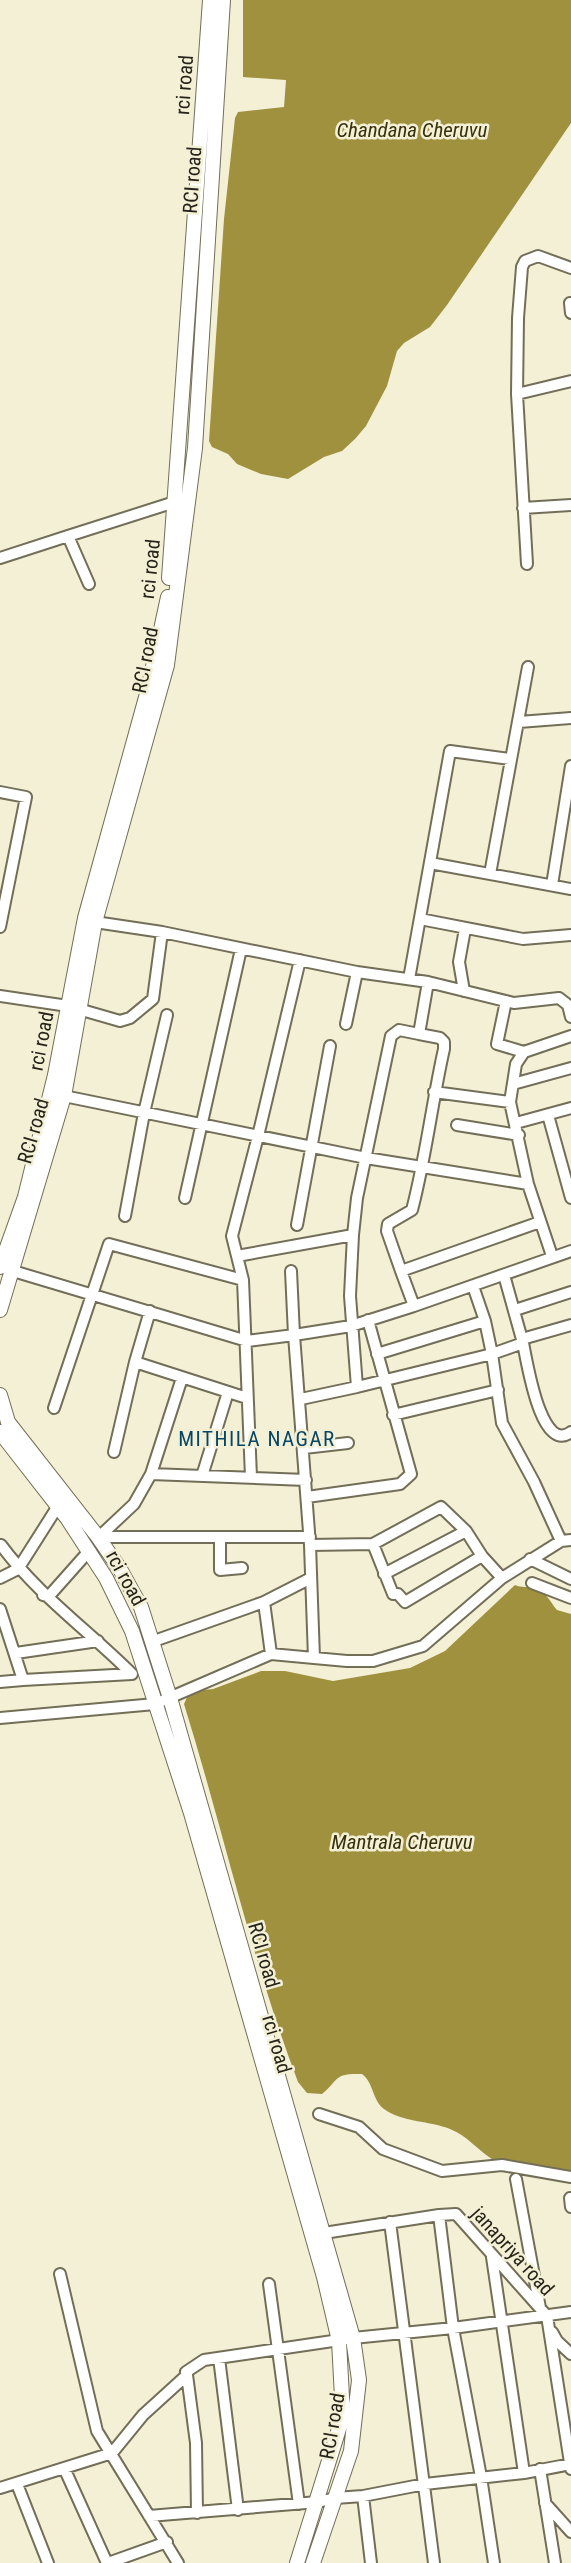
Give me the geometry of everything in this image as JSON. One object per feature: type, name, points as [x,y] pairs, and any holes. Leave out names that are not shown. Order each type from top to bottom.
[{"type":"main road","name":"rci road","points":[[6,1269],[74,1007],[85,918],[148,690],[168,595],[183,499],[186,326],[210,0]]},
{"type":"main road","name":"RCI road","points":[[0,1310],[6,1269],[64,1095],[74,1007],[95,922],[167,666],[183,499],[195,448],[223,0]]},
{"type":"main road","name":"RCI road","points":[[0,1395],[3,1427],[99,1537],[141,1607],[154,1641],[354,2338],[359,2380],[351,2451],[313,2563]]},
{"type":"main road","name":"rci road","points":[[3,1427],[89,1551],[106,1578],[132,1631],[194,1824],[324,2277],[339,2341],[343,2416],[318,2502],[297,2563]]},
{"type":"street","points":[[527,564],[517,394],[518,306],[522,267],[525,261],[538,256],[571,268]]},
{"type":"street","points":[[570,303],[571,313]]},
{"type":"street","points":[[517,394],[571,381]]},
{"type":"street","points":[[0,558],[183,499]]},
{"type":"street","points":[[524,508],[571,505]]},
{"type":"street","points":[[68,536],[89,584]]},
{"type":"street","points":[[490,874],[528,667]]},
{"type":"street","points":[[519,722],[571,718]]},
{"type":"street","points":[[410,979],[450,751],[510,759]]},
{"type":"street","points":[[552,885],[568,809],[571,766]]},
{"type":"street","points":[[0,792],[26,797],[0,927]]},
{"type":"street","points":[[430,863],[571,889]]},
{"type":"street","points":[[420,919],[523,939],[571,935]]},
{"type":"street","points":[[95,922],[162,932],[357,972],[428,982],[506,1001],[523,1002],[559,998],[568,1005],[571,1017]]},
{"type":"street","points":[[464,991],[459,962],[465,929]]},
{"type":"street","points":[[0,996],[74,1007],[95,1015],[120,1020],[130,1018],[144,1009],[153,999],[162,932]]},
{"type":"street","points":[[185,1198],[241,949]]},
{"type":"street","points":[[251,1478],[243,1280],[232,1236],[300,960]]},
{"type":"street","points":[[346,1024],[357,972]]},
{"type":"street","points":[[419,1034],[428,982]]},
{"type":"street","points":[[506,1001],[497,1044],[524,1052],[571,1036]]},
{"type":"street","points":[[125,1216],[144,1113],[167,1015]]},
{"type":"street","points":[[357,1387],[350,1296],[353,1235],[391,1036],[399,1030],[440,1038],[444,1042],[423,1169],[411,1210],[388,1224],[387,1231],[414,1306]]},
{"type":"street","points":[[297,1225],[330,1046]]},
{"type":"street","points":[[524,1052],[516,1064],[510,1102],[528,1184],[552,1256]]},
{"type":"street","points":[[513,1084],[571,1068]]},
{"type":"street","points":[[434,1092],[510,1102]]},
{"type":"street","points":[[64,1095],[202,1126],[423,1169],[528,1184]]},
{"type":"street","points":[[516,1123],[571,1108]]},
{"type":"street","points":[[548,1115],[571,1198]]},
{"type":"street","points":[[457,1125],[519,1136]]},
{"type":"street","points":[[401,1271],[540,1222]]},
{"type":"street","points":[[237,1256],[353,1235]]},
{"type":"street","points":[[54,1408],[109,1244],[243,1280]]},
{"type":"street","points":[[6,1269],[247,1341],[351,1326],[571,1251]]},
{"type":"street","points":[[291,1271],[310,1541],[314,1658]]},
{"type":"street","points":[[504,1275],[515,1310],[537,1404],[549,1430],[557,1436],[571,1432]]},
{"type":"street","points":[[0,1718],[154,1704],[271,1654],[347,1661],[373,1660],[423,1646],[502,1578],[530,1559],[566,1540],[502,1424],[492,1354],[485,1321],[473,1286]]},
{"type":"street","points":[[515,1310],[571,1292]]},
{"type":"street","points":[[114,1452],[135,1362],[150,1311]]},
{"type":"street","points":[[307,1497],[400,1484],[411,1474],[368,1320]]},
{"type":"street","points":[[377,1354],[485,1321]]},
{"type":"street","points":[[301,1398],[384,1381],[492,1354],[522,1341],[571,1325]]},
{"type":"street","points":[[135,1362],[247,1398]]},
{"type":"street","points":[[99,1537],[134,1504],[152,1474],[182,1378]]},
{"type":"street","points":[[393,1415],[498,1390]]},
{"type":"street","points":[[202,1476],[228,1392]]},
{"type":"street","points":[[304,1448],[348,1443]]},
{"type":"street","points":[[152,1474],[306,1480]]},
{"type":"street","points":[[0,1578],[18,1569],[58,1506]]},
{"type":"street","points":[[99,1537],[220,1537],[373,1544],[441,1507],[466,1531],[482,1556],[502,1578]]},
{"type":"street","points":[[384,1574],[466,1531]]},
{"type":"street","points":[[220,1537],[220,1570],[242,1568]]},
{"type":"street","points":[[373,1544],[393,1594],[398,1594],[405,1602],[482,1556]]},
{"type":"street","points":[[0,1682],[132,1674],[18,1569],[1,1545]]},
{"type":"street","points":[[46,1596],[89,1551]]},
{"type":"street","points":[[530,1559],[571,1579]]},
{"type":"street","points":[[154,1641],[264,1602],[311,1578]]},
{"type":"street","points":[[532,1583],[571,1598]]},
{"type":"street","points":[[264,1602],[271,1654]]},
{"type":"street","points":[[1,1614],[23,1680]]},
{"type":"street","points":[[0,1647],[14,1649],[98,1641]]},
{"type":"street","points":[[318,2114],[359,2127],[383,2149],[442,2171],[501,2165],[571,2177]]},
{"type":"street","points":[[516,2179],[545,2317],[557,2341],[571,2354]]},
{"type":"street","name":"janapriya road","points":[[439,2215],[456,2214],[545,2317],[571,2469]]},
{"type":"street","points":[[324,2233],[439,2215],[453,2328],[481,2477],[494,2563]]},
{"type":"street","points":[[390,2222],[434,2563]]},
{"type":"street","points":[[492,2256],[524,2473]]},
{"type":"street","points":[[60,2274],[97,2431],[178,2563]]},
{"type":"street","points":[[269,2284],[299,2504]]},
{"type":"street","points":[[197,2513],[196,2443],[186,2372],[204,2360],[354,2338],[405,2334],[571,2312]]},
{"type":"street","points":[[219,2358],[238,2510]]},
{"type":"street","points":[[0,2488],[65,2470],[112,2453],[143,2415],[187,2375]]},
{"type":"street","points":[[149,2516],[318,2502],[425,2484],[524,2473],[571,2464]]},
{"type":"street","points":[[540,2469],[555,2563]]},
{"type":"street","points":[[65,2470],[108,2563],[167,2542]]},
{"type":"street","points":[[17,2484],[48,2563]]},
{"type":"street","points":[[363,2496],[371,2563]]},
{"type":"street","points":[[545,2504],[571,2532]]},
{"type":"water","name":"Chandana Cheruvu","points":[[243,0],[571,0],[571,123],[447,305],[430,327],[404,343],[397,351],[387,386],[366,426],[342,451],[324,457],[288,479],[261,474],[237,464],[228,454],[212,447],[209,441],[224,219],[235,118],[238,112],[284,107],[286,80],[243,77]]},
{"type":"water","name":"Mantrala Cheruvu","points":[[515,1585],[539,1589],[557,1610],[571,1614],[571,2176],[495,2161],[450,2129],[391,2113],[377,2101],[369,2082],[362,2074],[341,2076],[322,2094],[307,2093],[298,2082],[266,1989],[184,1704],[188,1695],[193,1691],[213,1689],[261,1671],[285,1671],[333,1681],[410,1668],[445,1651]]},
{"type":"district","name":"MITHILA NAGAR","points":[[257,1439]]}]
